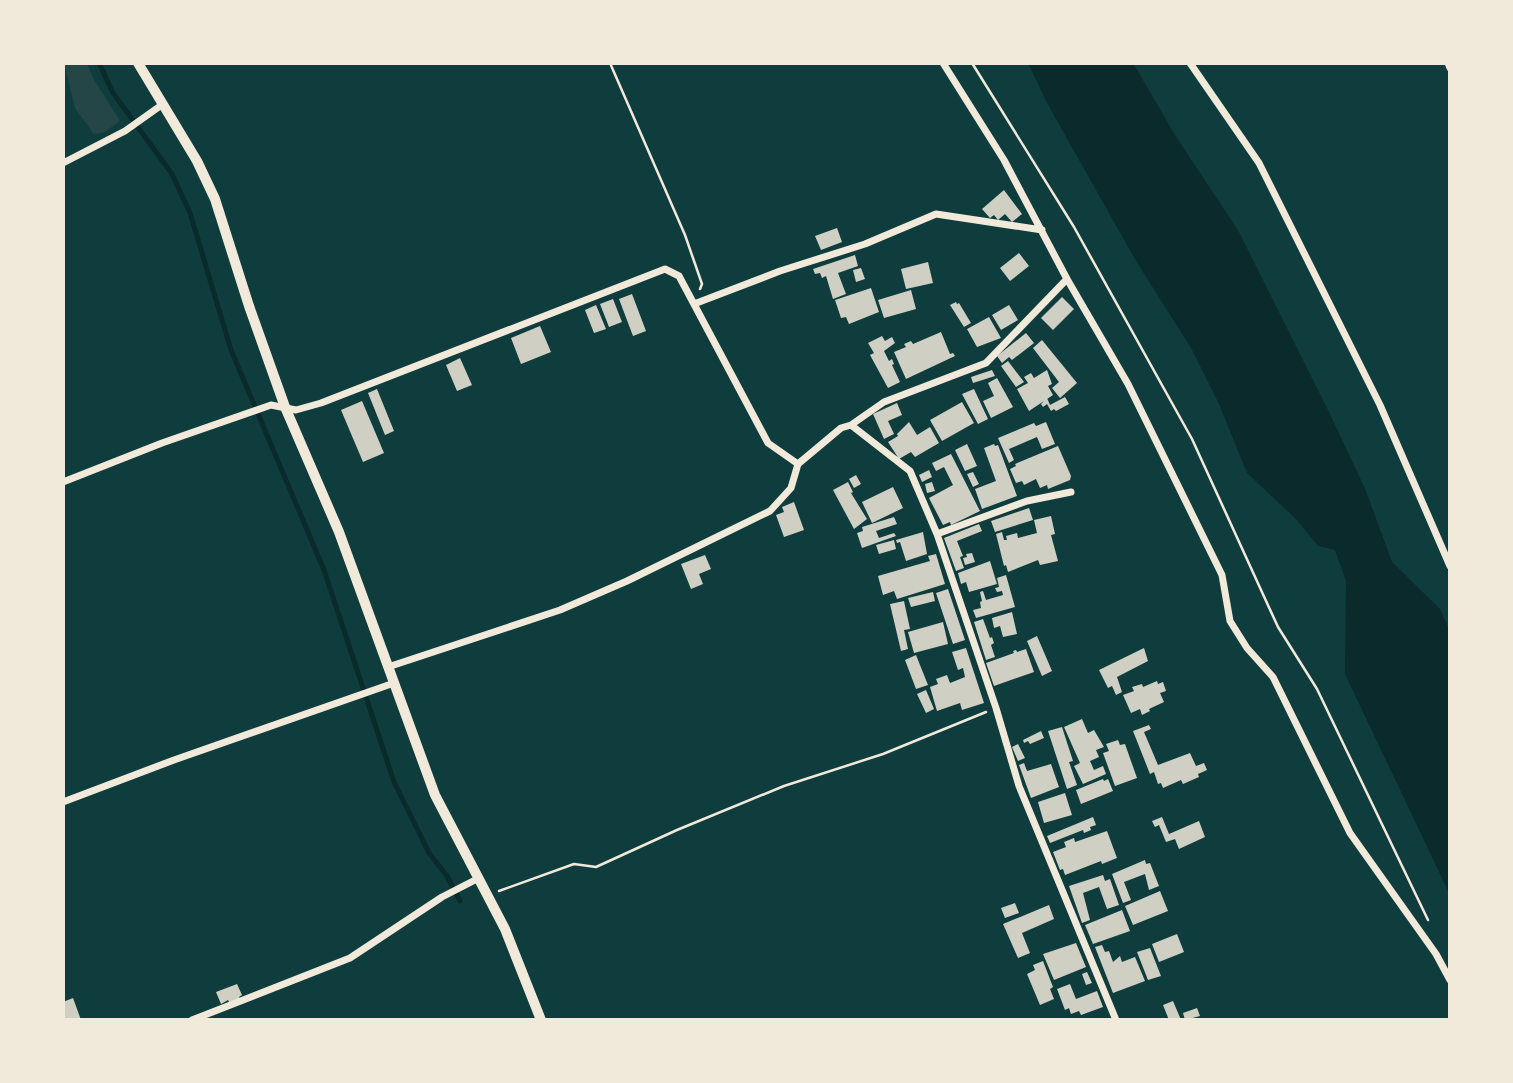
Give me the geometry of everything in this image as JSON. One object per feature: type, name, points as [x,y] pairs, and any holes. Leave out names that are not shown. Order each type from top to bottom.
[{"type":"street","points":[[138,63],[197,161],[215,199],[285,407],[339,532],[435,795],[506,929],[541,1020]]},
{"type":"street","points":[[943,63],[1004,160],[1067,279],[1128,384],[1222,575],[1230,621],[1247,648],[1273,677],[1350,833],[1436,954],[1450,980]]},
{"type":"street","points":[[1191,63],[1259,163],[1380,405],[1450,566]]},
{"type":"street","points":[[63,163],[125,131],[163,104]]},
{"type":"street","points":[[694,304],[780,271],[865,244],[936,214],[1042,230]]},
{"type":"street","points":[[63,482],[162,443],[271,405],[296,410],[321,403],[665,269],[679,276],[768,443],[798,464]]},
{"type":"street","points":[[388,667],[560,610],[627,581],[770,511],[791,488],[798,464],[841,428],[851,425],[884,402],[986,363],[1067,279]]},
{"type":"street","points":[[851,425],[911,471],[937,534],[996,708],[1019,786],[1116,1020]]},
{"type":"street","points":[[937,534],[1027,501],[1071,492]]},
{"type":"street","points":[[63,802],[394,683]]},
{"type":"street","points":[[192,1020],[350,958],[442,897],[480,878]]},
{"type":"path","points":[[610,63],[685,234],[702,284],[694,304]]},
{"type":"path","points":[[972,63],[1074,227],[1192,439],[1278,627],[1318,689],[1430,924]]},
{"type":"path","points":[[490,897],[502,889],[574,864],[596,867],[677,830],[785,786],[883,754],[996,708]]},
{"type":"shaded area","points":[[64,63],[87,63],[93,78],[120,121],[105,132],[94,134],[75,108]]},
{"type":"shaded area","points":[[1028,63],[1133,63],[1175,135],[1239,232],[1366,491],[1392,562],[1440,609],[1450,631],[1450,895],[1345,674],[1346,581],[1335,550],[1318,546],[1297,520],[1247,473],[1219,404],[1191,348],[1136,261],[1047,103]]},
{"type":"building","points":[[1004,190],[1022,214],[1012,222],[1005,214],[998,220],[994,215],[990,218],[982,209]]},
{"type":"building","points":[[837,228],[842,242],[821,250],[815,236]]},
{"type":"building","points":[[1019,253],[1029,266],[1010,281],[1000,268]]},
{"type":"building","points":[[855,255],[858,266],[838,273],[846,294],[833,299],[826,276],[822,278],[820,273],[815,274],[813,269]]},
{"type":"building","points":[[928,262],[933,283],[906,289],[901,269]]},
{"type":"building","points":[[861,268],[865,279],[856,282],[853,270]]},
{"type":"building","points":[[871,288],[879,312],[849,324],[846,317],[841,318],[835,300]]},
{"type":"building","points":[[911,290],[916,309],[884,318],[878,300]]},
{"type":"building","points":[[632,294],[646,331],[633,336],[619,299]]},
{"type":"building","points":[[1062,297],[1074,309],[1053,330],[1041,318]]},
{"type":"building","points":[[613,299],[622,322],[609,327],[600,304]]},
{"type":"building","points":[[956,302],[971,323],[964,327],[950,305]]},
{"type":"building","points":[[596,305],[606,329],[594,333],[585,310]]},
{"type":"building","points":[[1009,305],[1018,320],[1001,330],[992,315]]},
{"type":"building","points":[[989,317],[1001,338],[977,347],[967,329]]},
{"type":"building","points":[[540,326],[551,352],[521,364],[511,338]]},
{"type":"building","points":[[941,332],[950,354],[955,356],[906,379],[894,352],[906,347],[904,344],[911,341],[913,344]]},
{"type":"building","points":[[1026,333],[1034,343],[1012,360],[1009,357],[1002,363],[997,356]]},
{"type":"building","points":[[882,336],[885,341],[892,337],[895,343],[884,351],[889,361],[892,359],[900,382],[888,388],[870,355],[874,353],[868,343]]},
{"type":"building","points":[[1042,340],[1077,383],[1060,398],[1052,388],[1059,382],[1033,348]]},
{"type":"building","points":[[460,358],[472,385],[457,391],[446,365]]},
{"type":"building","points":[[1008,361],[1024,382],[1016,387],[1001,366]]},
{"type":"building","points":[[992,370],[995,376],[973,383],[971,377]]},
{"type":"building","points":[[1047,370],[1052,384],[1048,386],[1053,395],[1029,411],[1017,389],[1028,383],[1024,377],[1031,373],[1034,378]]},
{"type":"building","points":[[997,378],[1013,407],[991,418],[983,401],[994,396],[988,383]]},
{"type":"building","points":[[377,389],[394,431],[385,435],[368,393]]},
{"type":"building","points":[[974,389],[988,419],[978,424],[962,394]]},
{"type":"building","points":[[1065,397],[1069,404],[1056,411],[1051,411],[1047,404],[1043,407],[1041,404],[1047,398],[1050,405]]},
{"type":"building","points":[[362,401],[384,453],[363,462],[341,410]]},
{"type":"building","points":[[962,402],[974,423],[942,441],[930,420]]},
{"type":"building","points":[[897,403],[902,415],[888,421],[894,434],[884,439],[873,414]]},
{"type":"building","points":[[909,422],[917,435],[930,427],[939,443],[915,457],[911,452],[899,459],[888,442],[898,436]]},
{"type":"building","points":[[1046,422],[1055,444],[1042,449],[1037,437],[1009,449],[1014,460],[1009,463],[998,438],[1034,423],[1036,426]]},
{"type":"building","points":[[967,444],[977,466],[965,471],[955,450]]},
{"type":"building","points":[[998,445],[1017,496],[982,509],[975,489],[996,481],[984,448]]},
{"type":"building","points":[[1058,446],[1071,476],[1070,480],[1048,489],[1047,485],[1040,488],[1036,479],[1024,485],[1022,481],[1016,483],[1010,469],[1016,466],[1015,464]]},
{"type":"building","points":[[951,454],[980,511],[951,525],[950,522],[943,525],[929,498],[953,485],[944,467],[936,471],[932,463]]},
{"type":"building","points":[[929,470],[932,477],[922,482],[919,475]]},
{"type":"building","points":[[973,472],[979,484],[973,487],[967,474]]},
{"type":"building","points":[[856,475],[861,484],[854,488],[849,479]]},
{"type":"building","points":[[848,482],[853,492],[851,493],[867,519],[854,529],[833,490]]},
{"type":"building","points":[[932,482],[935,491],[927,493],[925,484]]},
{"type":"building","points":[[893,487],[903,508],[872,523],[862,502]]},
{"type":"building","points":[[794,502],[804,530],[784,537],[776,515],[784,512],[782,507]]},
{"type":"building","points":[[1029,508],[1033,520],[995,532],[991,521]]},
{"type":"building","points":[[1051,516],[1055,534],[1051,535],[1058,561],[1040,565],[1038,560],[1008,572],[996,534],[1002,532],[1004,540],[1007,540],[1006,536],[1017,533],[1018,538],[1037,533],[1034,520]]},
{"type":"building","points":[[894,517],[897,524],[876,531],[879,538],[894,533],[896,536],[862,548],[857,533],[863,531],[862,527]]},
{"type":"building","points":[[979,524],[982,531],[957,541],[964,568],[956,571],[944,538]]},
{"type":"building","points":[[923,532],[927,554],[906,561],[900,542],[897,543],[896,540]]},
{"type":"building","points":[[894,540],[896,549],[879,554],[876,545]]},
{"type":"building","points":[[972,553],[975,562],[965,565],[963,558]]},
{"type":"building","points":[[936,554],[945,584],[897,599],[894,591],[883,595],[878,576],[930,561],[928,556]]},
{"type":"building","points":[[705,555],[711,569],[699,574],[703,584],[691,589],[681,564]]},
{"type":"building","points":[[990,561],[997,584],[969,592],[966,582],[961,584],[958,573]]},
{"type":"building","points":[[1006,575],[1015,607],[976,618],[973,610],[981,608],[980,592],[983,591],[986,600],[1003,595],[1002,591],[997,592],[995,588],[999,587],[997,578]]},
{"type":"building","points":[[948,589],[965,640],[953,644],[936,593]]},
{"type":"building","points":[[933,592],[935,601],[911,607],[908,598]]},
{"type":"building","points":[[904,601],[910,629],[904,630],[908,649],[901,651],[890,604]]},
{"type":"building","points":[[1012,612],[1017,634],[1003,637],[1000,626],[994,628],[992,618]]},
{"type":"building","points":[[983,619],[994,643],[991,645],[995,657],[986,660],[974,622]]},
{"type":"building","points":[[943,622],[948,644],[914,653],[908,632]]},
{"type":"building","points":[[1037,636],[1052,671],[1042,676],[1027,641]]},
{"type":"building","points":[[966,648],[984,703],[962,710],[960,703],[937,711],[930,687],[938,684],[936,679],[947,675],[950,683],[965,677],[963,668],[958,670],[952,652]]},
{"type":"building","points":[[1144,648],[1148,661],[1117,677],[1122,692],[1116,695],[1112,686],[1108,688],[1099,670]]},
{"type":"building","points":[[1026,649],[1034,672],[994,686],[986,663],[1014,653],[1013,651]]},
{"type":"building","points":[[916,655],[928,685],[916,689],[905,660]]},
{"type":"building","points":[[1157,681],[1158,684],[1163,682],[1166,691],[1160,693],[1164,702],[1142,715],[1140,709],[1131,713],[1123,695],[1134,691],[1132,687],[1142,684],[1143,687]]},
{"type":"building","points":[[926,690],[934,709],[926,713],[917,694]]},
{"type":"building","points":[[1082,719],[1088,733],[1094,730],[1104,747],[1096,750],[1099,757],[1090,761],[1094,770],[1103,766],[1106,774],[1083,784],[1074,766],[1080,763],[1064,727]]},
{"type":"building","points":[[1149,725],[1151,729],[1144,732],[1158,765],[1190,753],[1196,766],[1204,763],[1207,770],[1183,784],[1181,780],[1163,788],[1161,783],[1158,784],[1154,772],[1150,774],[1133,731]]},
{"type":"building","points":[[1062,727],[1073,761],[1069,762],[1077,785],[1067,789],[1048,731]]},
{"type":"building","points":[[1041,731],[1044,738],[1030,744],[1028,741],[1024,743],[1023,740]]},
{"type":"building","points":[[1118,740],[1120,745],[1125,744],[1137,778],[1115,786],[1103,753],[1109,751],[1106,744]]},
{"type":"building","points":[[1018,744],[1025,758],[1018,761],[1012,747]]},
{"type":"building","points":[[1024,763],[1027,771],[1051,764],[1059,787],[1031,798],[1019,765]]},
{"type":"building","points":[[1108,779],[1113,791],[1081,804],[1076,790]]},
{"type":"building","points":[[1065,793],[1072,815],[1044,823],[1038,802]]},
{"type":"building","points":[[1093,817],[1096,825],[1090,827],[1091,830],[1084,833],[1083,830],[1050,843],[1047,836]]},
{"type":"building","points":[[1162,817],[1169,834],[1199,821],[1205,837],[1179,849],[1175,839],[1166,842],[1159,825],[1155,827],[1152,821]]},
{"type":"building","points":[[1107,831],[1117,858],[1102,864],[1101,861],[1065,875],[1063,869],[1060,870],[1053,852],[1066,847],[1064,842],[1074,838],[1075,842]]},
{"type":"building","points":[[1145,860],[1146,864],[1150,863],[1159,886],[1149,890],[1145,874],[1124,882],[1131,900],[1123,903],[1112,874]]},
{"type":"building","points":[[1103,875],[1105,881],[1110,879],[1119,905],[1107,909],[1099,887],[1083,893],[1090,920],[1082,923],[1069,886]]},
{"type":"building","points":[[1160,891],[1168,911],[1133,925],[1125,906]]},
{"type":"building","points":[[1015,903],[1019,913],[1005,918],[1001,908]]},
{"type":"building","points":[[1049,905],[1054,919],[1022,933],[1030,953],[1018,958],[1003,924]]},
{"type":"building","points":[[1122,910],[1130,931],[1093,944],[1085,925]]},
{"type":"building","points":[[1177,934],[1184,952],[1159,962],[1152,944]]},
{"type":"building","points":[[1076,943],[1086,967],[1054,980],[1043,954]]},
{"type":"building","points":[[1102,945],[1105,952],[1109,951],[1113,962],[1120,956],[1122,962],[1135,957],[1145,981],[1113,993],[1095,947]]},
{"type":"building","points":[[1150,948],[1161,976],[1148,980],[1137,952]]},
{"type":"building","points":[[1043,961],[1053,987],[1050,989],[1054,999],[1040,1005],[1027,974],[1035,970],[1033,965]]},
{"type":"building","points":[[1087,972],[1092,983],[1086,985],[1082,974]]},
{"type":"building","points":[[237,984],[242,995],[240,999],[230,1004],[228,1000],[221,1004],[216,992]]},
{"type":"building","points":[[1070,984],[1076,999],[1097,991],[1103,1007],[1081,1015],[1079,1011],[1071,1014],[1069,1008],[1065,1010],[1057,989]]},
{"type":"building","points":[[73,998],[81,1020],[63,1020],[63,1002]]},
{"type":"building","points":[[1173,1001],[1181,1020],[1169,1020],[1163,1005]]},
{"type":"building","points":[[1197,1008],[1200,1016],[1185,1020],[1183,1013]]},
{"type":"waterway","points":[[99,63],[113,93],[172,174],[190,213],[231,350],[324,570],[394,782],[429,853],[447,876],[460,901]]}]
